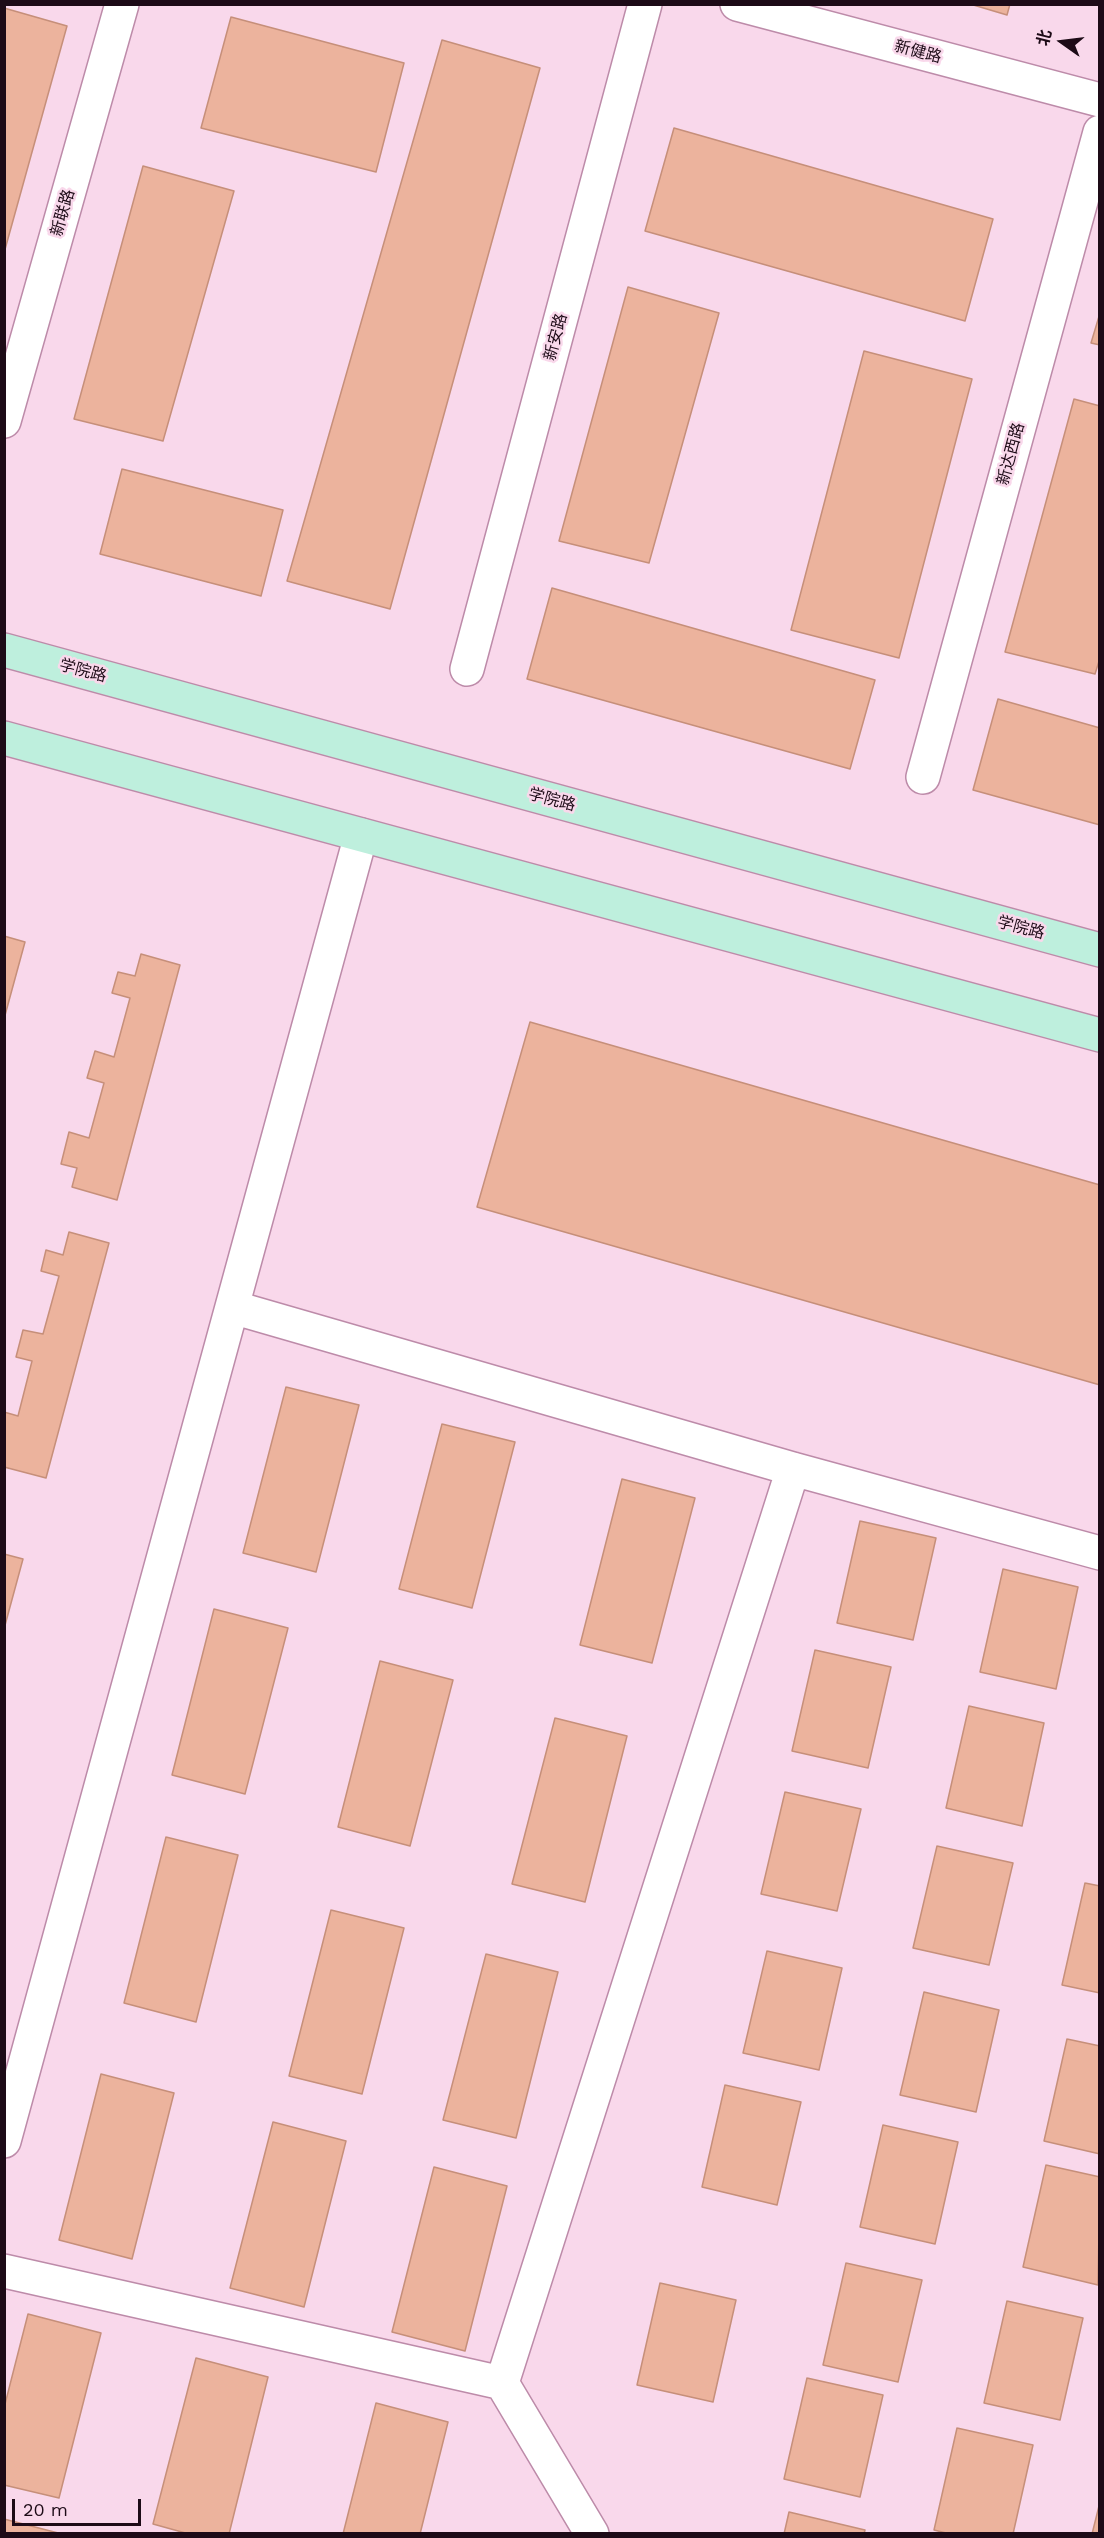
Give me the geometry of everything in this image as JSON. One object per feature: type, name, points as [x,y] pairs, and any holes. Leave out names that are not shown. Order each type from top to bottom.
[{"type":"main road","name":"学院路","points":[[4,650],[1100,950]]},
{"type":"main road","points":[[4,738],[1100,1035]]},
{"type":"street","name":"新联路","points":[[4,421],[122,4]]},
{"type":"street","name":"新安路","points":[[467,669],[645,4]]},
{"type":"street","name":"新健路","points":[[737,4],[1100,100]]},
{"type":"street","name":"新达西路","points":[[923,777],[1100,132]]},
{"type":"street","points":[[4,2141],[361,835]]},
{"type":"street","points":[[232,1307],[793,1469],[1100,1553]]},
{"type":"street","points":[[502,2383],[793,1469]]},
{"type":"street","points":[[4,2271],[502,2383],[592,2534]]},
{"type":"building","points":[[970,4],[1010,4],[1007,15]]},
{"type":"building","points":[[4,8],[67,26],[4,253]]},
{"type":"building","points":[[231,17],[404,63],[376,172],[201,128]]},
{"type":"building","points":[[442,40],[540,68],[390,609],[287,581]]},
{"type":"building","points":[[674,128],[993,219],[965,321],[645,231]]},
{"type":"building","points":[[143,166],[234,191],[163,441],[74,419]]},
{"type":"building","points":[[628,287],[719,313],[649,563],[559,541]]},
{"type":"building","points":[[1100,313],[1100,345],[1091,343]]},
{"type":"building","points":[[864,351],[972,379],[899,658],[791,630]]},
{"type":"building","points":[[1074,399],[1100,406],[1100,658],[1095,674],[1005,652]]},
{"type":"building","points":[[122,469],[283,510],[261,596],[100,554]]},
{"type":"building","points":[[552,588],[875,680],[850,769],[527,679]]},
{"type":"building","points":[[998,699],[1100,728],[1100,825],[973,790]]},
{"type":"building","points":[[4,936],[25,942],[4,1019]]},
{"type":"building","points":[[141,954],[180,965],[117,1200],[72,1187],[77,1168],[61,1164],[69,1132],[89,1138],[104,1083],[87,1078],[95,1051],[114,1057],[130,998],[112,993],[118,972],[135,976]]},
{"type":"building","points":[[530,1022],[1100,1185],[1100,1385],[477,1207]]},
{"type":"building","points":[[69,1232],[109,1243],[46,1478],[4,1467],[4,1412],[18,1416],[32,1361],[16,1357],[23,1330],[43,1334],[59,1276],[41,1271],[46,1250],[63,1255]]},
{"type":"building","points":[[286,1387],[359,1405],[316,1572],[243,1553]]},
{"type":"building","points":[[442,1424],[515,1442],[472,1608],[399,1589]]},
{"type":"building","points":[[622,1479],[695,1498],[652,1663],[580,1645]]},
{"type":"building","points":[[860,1521],[936,1538],[913,1640],[837,1623]]},
{"type":"building","points":[[4,1554],[23,1559],[4,1629]]},
{"type":"building","points":[[1003,1569],[1078,1587],[1056,1689],[980,1672]]},
{"type":"building","points":[[214,1609],[288,1628],[245,1794],[172,1775]]},
{"type":"building","points":[[815,1650],[891,1667],[868,1768],[792,1751]]},
{"type":"building","points":[[380,1661],[453,1680],[410,1846],[338,1827]]},
{"type":"building","points":[[969,1706],[1044,1723],[1022,1826],[946,1808]]},
{"type":"building","points":[[555,1718],[627,1736],[585,1902],[512,1884]]},
{"type":"building","points":[[785,1792],[861,1809],[837,1911],[761,1894]]},
{"type":"building","points":[[166,1837],[238,1855],[196,2022],[124,2003]]},
{"type":"building","points":[[937,1846],[1013,1863],[989,1965],[913,1948]]},
{"type":"building","points":[[1085,1883],[1100,1886],[1100,1993],[1062,1985]]},
{"type":"building","points":[[331,1910],[404,1928],[362,2094],[289,2076]]},
{"type":"building","points":[[767,1951],[842,1968],[819,2070],[743,2053]]},
{"type":"building","points":[[486,1954],[558,1972],[516,2138],[443,2120]]},
{"type":"building","points":[[924,1992],[999,2010],[976,2112],[900,2095]]},
{"type":"building","points":[[1067,2039],[1100,2046],[1100,2154],[1044,2141]]},
{"type":"building","points":[[101,2074],[174,2093],[132,2259],[59,2240]]},
{"type":"building","points":[[725,2085],[801,2102],[777,2205],[702,2187]]},
{"type":"building","points":[[273,2122],[346,2141],[304,2307],[230,2288]]},
{"type":"building","points":[[883,2125],[958,2142],[935,2244],[860,2227]]},
{"type":"building","points":[[1046,2165],[1100,2177],[1098,2285],[1023,2267]]},
{"type":"building","points":[[434,2167],[507,2186],[465,2351],[392,2332]]},
{"type":"building","points":[[846,2263],[922,2280],[898,2382],[823,2365]]},
{"type":"building","points":[[660,2283],[736,2300],[713,2402],[637,2385]]},
{"type":"building","points":[[1007,2301],[1083,2318],[1060,2420],[984,2403]]},
{"type":"building","points":[[28,2314],[101,2333],[59,2498],[4,2485],[4,2408]]},
{"type":"building","points":[[196,2358],[268,2377],[229,2534],[189,2534],[153,2524]]},
{"type":"building","points":[[807,2378],[883,2395],[860,2497],[784,2479]]},
{"type":"building","points":[[376,2403],[448,2422],[420,2534],[343,2534]]},
{"type":"building","points":[[957,2428],[1033,2445],[1013,2534],[950,2534],[934,2530]]},
{"type":"building","points":[[1100,2502],[1100,2534],[1092,2534]]},
{"type":"building","points":[[789,2512],[865,2530],[864,2534],[784,2534]]},
{"type":"building","points":[[4,2519],[62,2534],[4,2534]]}]
